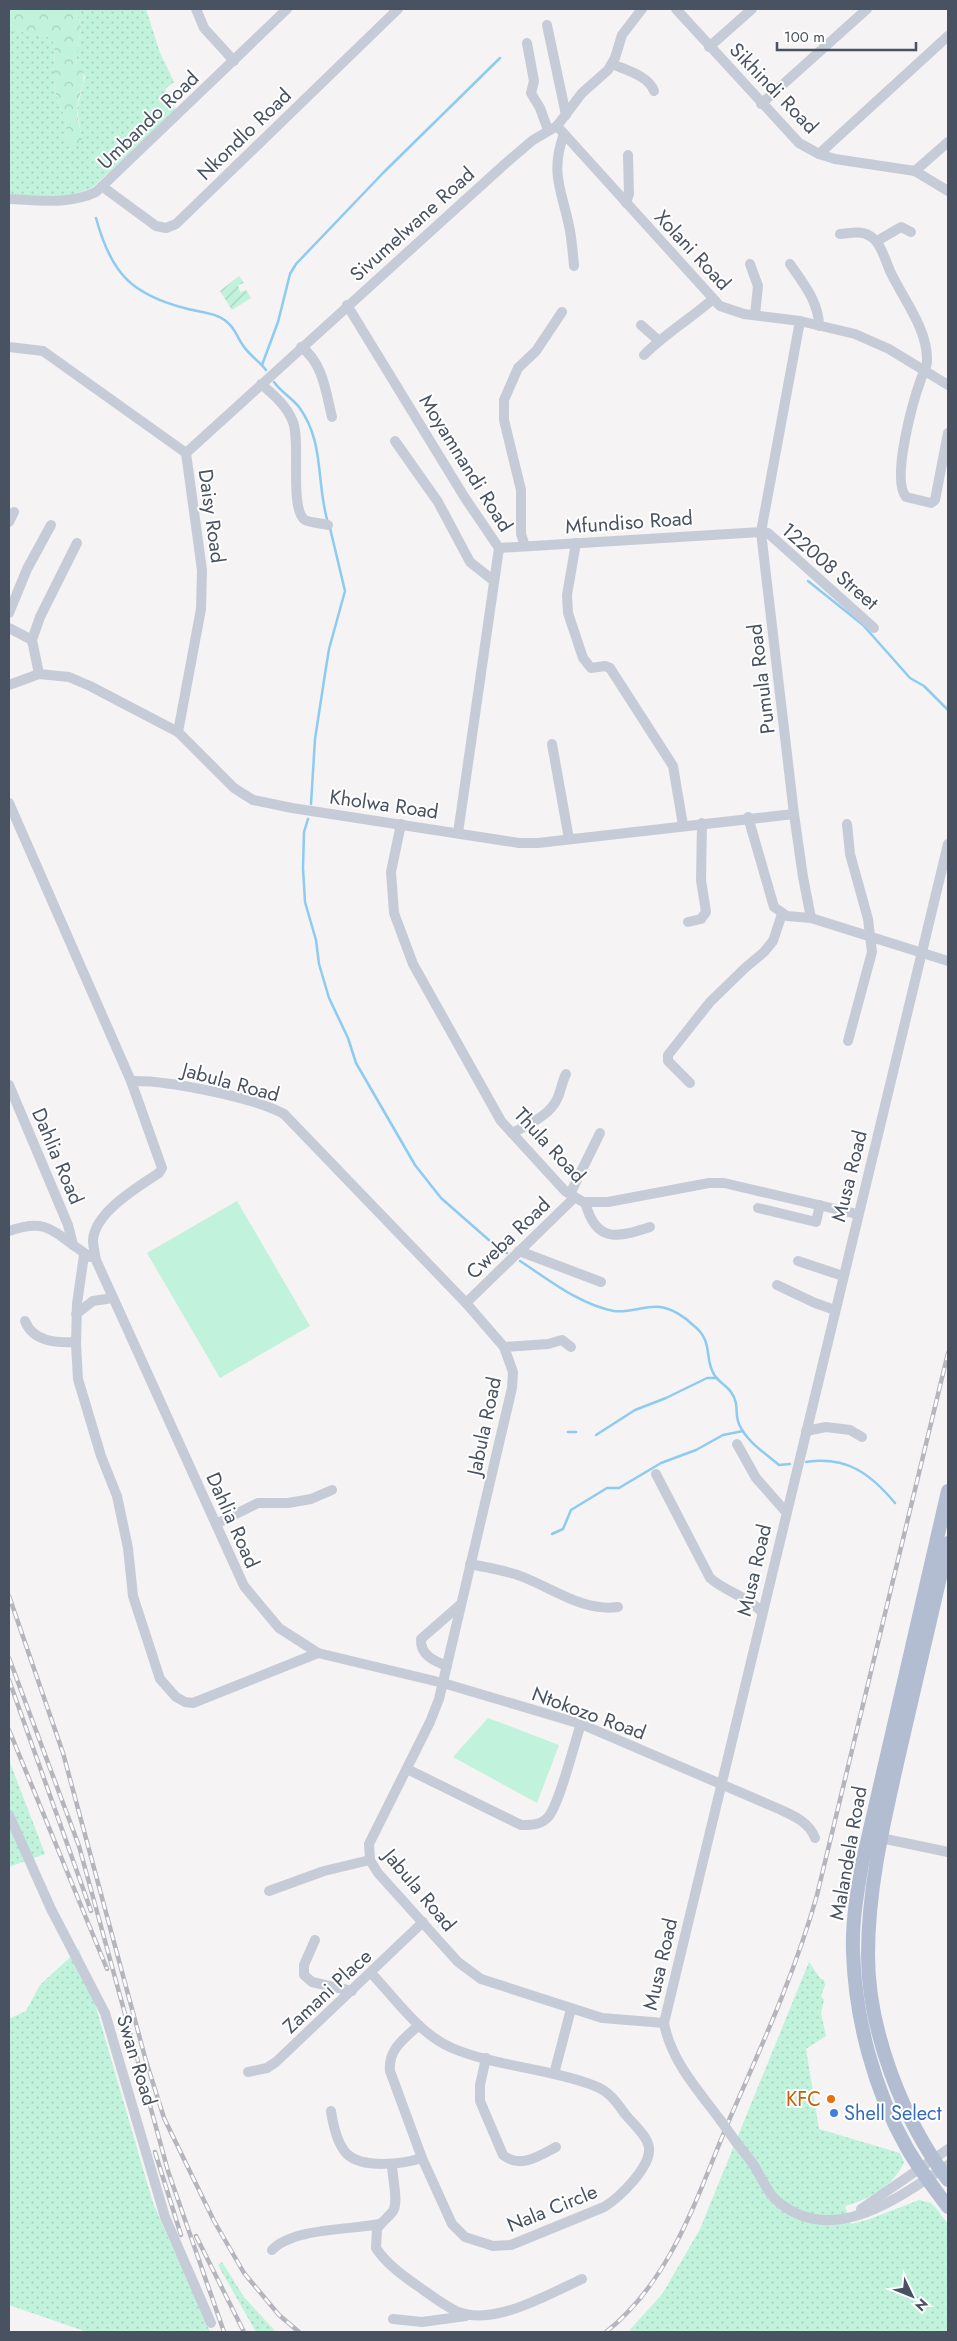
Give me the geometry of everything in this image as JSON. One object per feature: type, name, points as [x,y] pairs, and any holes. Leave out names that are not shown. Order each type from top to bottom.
[{"type":"main road","name":"Malandela Road","points":[[946,2172],[933,2158],[898,2090],[875,2011],[868,1957],[874,1836],[948,1491]]},
{"type":"main road","name":"Malandela Road","points":[[948,1543],[874,1836],[856,1897],[853,1950],[856,1986],[876,2076],[897,2127],[919,2168],[948,2207]]},
{"type":"street","points":[[196,9],[204,28],[234,61]]},
{"type":"street","name":"Umbando Road","points":[[9,199],[67,201],[84,198],[103,187],[234,61],[285,9]]},
{"type":"street","name":"Nkondlo Road","points":[[103,187],[156,226],[166,228],[176,224],[398,9]]},
{"type":"street","name":"Sivumelwane Road","points":[[186,453],[506,162],[552,128],[612,64],[622,35],[642,9]]},
{"type":"street","name":"Sikhindi Road","points":[[676,9],[790,136],[819,154],[834,159],[915,171],[948,191]]},
{"type":"street","points":[[709,47],[752,9]]},
{"type":"street","points":[[761,104],[867,9]]},
{"type":"street","points":[[547,25],[566,114]]},
{"type":"street","points":[[819,154],[948,36]]},
{"type":"street","points":[[527,43],[534,81],[531,93],[552,128]]},
{"type":"street","points":[[612,64],[634,73],[649,82],[654,91]]},
{"type":"street","name":"Xolani Road","points":[[552,128],[564,134],[720,306],[755,315],[800,321],[867,339],[948,385]]},
{"type":"street","points":[[564,134],[556,164],[559,188],[570,230],[574,266]]},
{"type":"street","points":[[915,171],[948,142]]},
{"type":"street","points":[[626,203],[628,194],[628,155]]},
{"type":"street","points":[[877,241],[901,227],[912,232]]},
{"type":"street","points":[[840,234],[860,232],[877,241],[921,334],[927,355],[925,371],[908,428],[899,474],[900,486],[906,496],[931,503],[935,500],[948,433]]},
{"type":"street","points":[[750,264],[758,286],[755,315]]},
{"type":"street","points":[[790,264],[814,302],[819,326]]},
{"type":"street","points":[[644,355],[658,340],[679,328],[713,299]]},
{"type":"street","name":"Moyamnandi Road","points":[[347,305],[465,498],[499,548],[458,832]]},
{"type":"street","points":[[525,546],[521,534],[521,490],[504,420],[504,400],[518,368],[536,351],[562,312]]},
{"type":"street","name":"Pumula Road","points":[[800,321],[761,532],[794,814],[811,918]]},
{"type":"street","points":[[641,324],[658,340]]},
{"type":"street","name":"Daisy Road","points":[[9,347],[43,351],[186,453],[202,570],[201,609],[178,732]]},
{"type":"street","points":[[301,347],[310,353],[318,365],[332,418]]},
{"type":"street","points":[[261,384],[283,404],[294,422],[296,434],[296,485],[302,517],[308,522],[328,524]]},
{"type":"street","points":[[395,441],[438,502],[470,562],[494,581]]},
{"type":"street","points":[[9,522],[14,512]]},
{"type":"street","points":[[9,613],[26,569],[51,525]]},
{"type":"street","name":"Mfundiso Road","points":[[499,548],[761,532]]},
{"type":"street","name":"122008 Street","points":[[761,532],[776,538],[874,628]]},
{"type":"street","points":[[39,674],[32,640],[40,617],[77,543]]},
{"type":"street","points":[[576,543],[567,594],[568,613],[583,658],[591,668],[605,666],[610,668],[674,766],[683,825]]},
{"type":"street","points":[[9,628],[32,640]]},
{"type":"street","name":"Kholwa Road","points":[[9,685],[39,674],[69,677],[178,732],[242,795],[292,808],[458,832],[519,843],[569,839],[748,817],[794,814]]},
{"type":"street","points":[[552,744],[569,839]]},
{"type":"street","points":[[9,803],[131,1081]]},
{"type":"street","points":[[748,817],[770,900],[774,908],[782,914],[811,918],[948,961]]},
{"type":"street","points":[[688,922],[702,919],[706,912],[702,880],[702,823]]},
{"type":"street","name":"Thula Road","points":[[401,824],[391,872],[394,913],[413,964],[489,1095],[501,1121],[572,1196],[585,1202],[608,1202],[709,1183],[724,1182],[857,1214]]},
{"type":"street","points":[[847,824],[850,854],[871,937],[872,952],[848,1041]]},
{"type":"street","name":"Musa Road","points":[[946,2172],[928,2180],[891,2202],[849,2218],[824,2220],[794,2213],[773,2197],[736,2142],[678,2063],[670,2048],[664,2023],[857,1214],[923,952],[948,844]]},
{"type":"street","points":[[690,1083],[668,1061],[668,1055],[703,1010],[764,952],[773,941],[782,914]]},
{"type":"street","points":[[512,1133],[537,1120],[557,1100],[566,1074]]},
{"type":"street","name":"Dahlia Road","points":[[131,1081],[162,1168],[159,1173],[123,1197],[103,1220],[93,1241],[96,1260],[244,1586],[261,1609],[279,1628],[318,1653],[443,1683]]},
{"type":"street","name":"Jabula Road","points":[[131,1081],[162,1082],[257,1103],[284,1114],[466,1303],[504,1348],[513,1372],[512,1388],[443,1683],[430,1722],[372,1837],[368,1851],[370,1860],[378,1873],[458,1962],[481,1979],[571,2009],[613,2020],[664,2023]]},
{"type":"street","name":"Dahlia Road","points":[[9,1085],[68,1225],[73,1245]]},
{"type":"street","name":"Cweba Road","points":[[466,1303],[572,1196],[600,1133]]},
{"type":"street","points":[[585,1202],[593,1225],[604,1233],[615,1236],[650,1227]]},
{"type":"street","points":[[758,1208],[816,1222],[820,1205]]},
{"type":"street","points":[[9,1231],[42,1225],[52,1229],[84,1255],[96,1260]]},
{"type":"street","points":[[519,1251],[601,1282]]},
{"type":"street","points":[[84,1255],[76,1314],[78,1379],[101,1456],[117,1496],[128,1548],[133,1596],[160,1679],[176,1698],[185,1702],[201,1701],[244,1681],[318,1653]]},
{"type":"street","points":[[798,1261],[843,1276]]},
{"type":"street","points":[[777,1285],[814,1303],[834,1310]]},
{"type":"street","points":[[76,1314],[93,1301],[113,1298]]},
{"type":"street","points":[[25,1321],[30,1330],[52,1343],[76,1342]]},
{"type":"street","points":[[504,1348],[548,1344],[562,1340],[571,1347]]},
{"type":"street","points":[[806,1431],[826,1427],[850,1430],[862,1437]]},
{"type":"street","points":[[737,1444],[756,1478],[786,1512]]},
{"type":"street","points":[[656,1474],[710,1578],[719,1585],[750,1600],[762,1612]]},
{"type":"street","points":[[216,1524],[258,1502],[288,1504],[311,1499],[332,1490]]},
{"type":"street","points":[[470,1564],[523,1577],[590,1606],[604,1609],[618,1607]]},
{"type":"street","points":[[447,1666],[432,1660],[423,1651],[421,1639],[461,1604]]},
{"type":"street","name":"Ntokozo Road","points":[[443,1683],[581,1724],[721,1782],[732,1790],[796,1818],[811,1828],[814,1838]]},
{"type":"street","points":[[407,1769],[521,1825],[540,1824],[549,1816],[556,1800],[581,1724]]},
{"type":"street","name":"Swan Road","points":[[9,1815],[54,1917],[105,2013],[165,2217],[211,2323]]},
{"type":"street","points":[[874,1836],[948,1852]]},
{"type":"street","points":[[269,1891],[324,1871],[370,1860]]},
{"type":"street","name":"Zamani Place","points":[[248,2072],[267,2068],[276,2062],[423,1922]]},
{"type":"street","points":[[316,1940],[304,1966],[304,1975],[312,1982],[352,1991]]},
{"type":"street","name":"Nala Circle","points":[[371,1973],[419,2025],[432,2036],[452,2048],[554,2074],[602,2089],[614,2099],[647,2142],[648,2156],[646,2162],[614,2201],[511,2245],[492,2246],[474,2241],[457,2231],[422,2158],[396,2090],[389,2063],[396,2046],[419,2025]]},
{"type":"street","points":[[554,2074],[571,2009]]},
{"type":"street","points":[[486,2058],[480,2085],[480,2101],[504,2155],[508,2159],[520,2162],[556,2147]]},
{"type":"street","points":[[330,2111],[333,2125],[348,2155],[363,2162],[392,2164],[422,2158]]},
{"type":"street","points":[[849,2218],[948,2149]]},
{"type":"street","points":[[392,2164],[396,2204],[390,2215],[380,2224],[375,2243],[385,2259],[414,2284],[449,2307],[472,2315]]},
{"type":"street","points":[[272,2250],[281,2241],[298,2234],[380,2224]]},
{"type":"street","points":[[393,2319],[422,2322],[491,2314],[518,2307],[582,2279]]},
{"type":"green space","points":[[9,9],[75,9],[81,27],[76,63],[83,73],[83,84],[77,108],[82,139],[79,145],[72,147],[67,139],[65,118],[55,91],[53,72],[55,54],[53,42],[48,37],[22,32],[9,23]]},
{"type":"green space","points":[[75,9],[146,9],[160,53],[174,82],[165,89],[176,110],[92,188],[69,196],[9,195],[9,23],[22,32],[48,37],[53,42],[55,54],[53,72],[55,91],[65,118],[67,139],[82,140],[77,109],[85,77],[76,63],[81,27]]},
{"type":"green space","points":[[239,276],[244,283],[238,285],[240,292],[246,290],[251,298],[232,310],[220,291]]},
{"type":"green space","points":[[237,1201],[310,1326],[220,1378],[147,1253]]},
{"type":"green space","points":[[488,1718],[559,1745],[537,1803],[453,1757]]},
{"type":"green space","points":[[9,1760],[45,1854],[9,1867]]},
{"type":"green space","points":[[79,1949],[153,2203],[210,2332],[87,2332],[9,2305],[9,2016],[11,2018],[26,2011],[40,1985]]},
{"type":"green space","points":[[809,1962],[820,1978],[824,1980],[825,1985],[821,1996],[824,2000],[821,2013],[826,2036],[806,2049],[819,2129],[900,2153],[904,2162],[894,2178],[880,2190],[863,2200],[845,2206],[851,2224],[870,2219],[919,2200],[931,2203],[936,2208],[948,2224],[948,2332],[628,2332],[663,2293],[700,2229]]},
{"type":"green space","points":[[222,2262],[244,2297],[276,2332],[256,2332],[218,2265]]},
{"type":"waterway","points":[[262,365],[278,322],[290,274],[296,264],[383,173],[500,58]]},
{"type":"waterway","points":[[96,218],[109,253],[126,279],[152,297],[223,319],[230,324],[247,351],[266,370]]},
{"type":"waterway","points":[[274,382],[299,407],[313,434],[328,523]]},
{"type":"waterway","points":[[311,804],[315,739],[325,674],[329,649],[345,591],[330,528]]},
{"type":"waterway","points":[[808,581],[863,625],[910,678],[924,686],[948,710]]},
{"type":"waterway","points":[[308,819],[304,832],[303,868],[305,902],[329,998],[348,1038],[356,1063],[415,1165],[441,1198],[490,1241],[507,1253]]},
{"type":"waterway","points":[[520,1261],[577,1297],[601,1308],[620,1311],[660,1307],[673,1311],[686,1319],[700,1331],[704,1338],[712,1370],[734,1397],[739,1424],[746,1436],[779,1465],[790,1464]]},
{"type":"waterway","points":[[596,1435],[635,1410],[666,1398],[707,1378],[717,1378]]},
{"type":"waterway","points":[[552,1534],[563,1529],[571,1510],[607,1488],[619,1488],[661,1463],[696,1450],[723,1435],[743,1431]]},
{"type":"waterway","points":[[568,1432],[576,1432]]},
{"type":"waterway","points":[[806,1462],[833,1462],[845,1464],[856,1469],[876,1483],[895,1503]]},
{"type":"railway","points":[[606,2332],[629,2311],[649,2287],[681,2233],[766,2036],[799,1952],[817,1895],[948,1353]]},
{"type":"railway","points":[[9,1596],[63,1753],[146,2061],[164,2118],[214,2221],[244,2273],[279,2315],[299,2332]]},
{"type":"railway","points":[[9,1658],[79,1846],[168,2171],[224,2332]]},
{"type":"railway","points":[[9,1680],[91,1911]]},
{"type":"railway","points":[[9,1730],[107,1969]]},
{"type":"railway","points":[[155,2152],[181,2235]]},
{"type":"railway","points":[[196,2236],[244,2332]]},
{"type":"place","name":"KFC","points":[[831,2099]]},
{"type":"place","name":"Shell Select","points":[[834,2113]]}]
